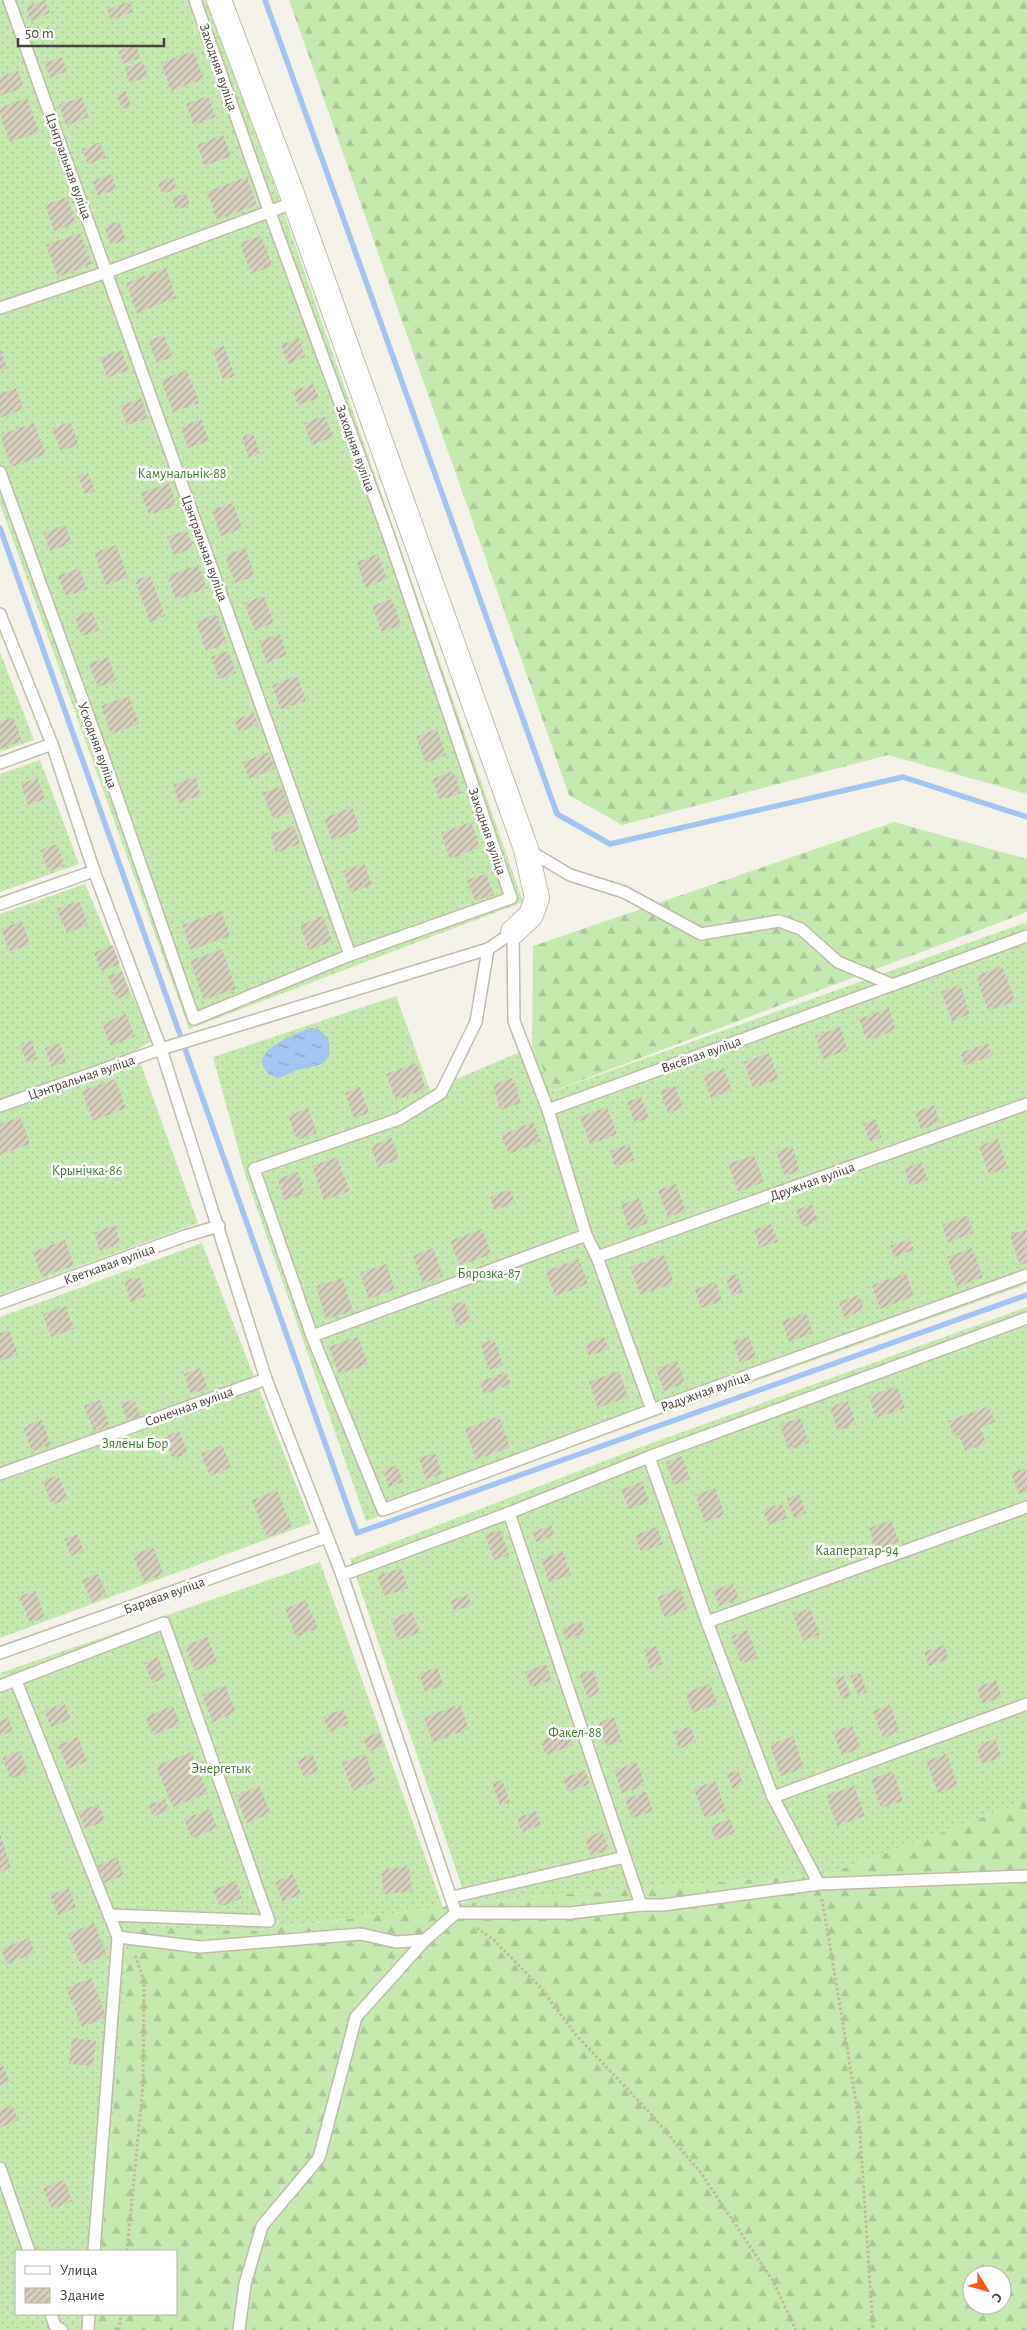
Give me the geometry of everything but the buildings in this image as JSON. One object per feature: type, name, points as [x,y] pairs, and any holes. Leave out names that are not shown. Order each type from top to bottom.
[{"type":"street","points":[[219,0],[295,202],[526,849],[537,898],[531,915],[513,932]]},
{"type":"lane","name":"Цэнтральная вуліца","points":[[9,0],[350,955]]},
{"type":"lane","name":"Заходняя вуліца","points":[[195,0],[270,213],[387,531],[511,898],[350,955]]},
{"type":"lane","points":[[0,308],[107,272],[270,213],[295,202]]},
{"type":"lane","name":"Усходняя вуліца","points":[[0,472],[104,759],[194,1019],[350,955]]},
{"type":"lane","points":[[0,614],[52,744],[94,871],[162,1049],[266,1379],[342,1575],[456,1913]]},
{"type":"lane","points":[[0,763],[52,744]]},
{"type":"lane","points":[[526,849],[570,875],[624,892],[701,934],[779,921],[801,929],[838,962],[892,984]]},
{"type":"lane","points":[[0,904],[94,871]]},
{"type":"lane","name":"Цэнтральная вуліца","points":[[0,1106],[162,1049],[488,949],[513,932]]},
{"type":"lane","points":[[513,932],[514,1021],[548,1110],[586,1235],[597,1257],[652,1410]]},
{"type":"lane","name":"Вясёлая вуліца","points":[[548,1110],[1027,936]]},
{"type":"lane","points":[[488,949],[476,1022],[441,1093],[400,1119],[254,1169],[312,1336],[586,1235]]},
{"type":"lane","name":"Дружная вуліца","points":[[597,1257],[1027,1104]]},
{"type":"lane","name":"Кветкавая вуліца","points":[[0,1303],[185,1236],[219,1226]]},
{"type":"lane","name":"Радужная вуліца","points":[[312,1336],[383,1510],[652,1410],[1027,1275]]},
{"type":"lane","points":[[342,1575],[509,1513],[649,1457],[1027,1318]]},
{"type":"lane","name":"Сонечная вуліца","points":[[0,1474],[266,1379]]},
{"type":"lane","points":[[649,1457],[707,1622],[773,1797],[819,1884]]},
{"type":"lane","points":[[707,1622],[1027,1507]]},
{"type":"lane","points":[[509,1513],[641,1905]]},
{"type":"lane","name":"Баравая вуліца","points":[[0,1653],[327,1537]]},
{"type":"lane","points":[[0,1686],[164,1623],[269,1921],[109,1915]]},
{"type":"lane","points":[[16,1681],[109,1915],[124,1938],[94,2250]]},
{"type":"lane","points":[[773,1797],[1027,1704]]},
{"type":"lane","points":[[452,1897],[625,1857]]},
{"type":"lane","points":[[239,2330],[245,2284],[262,2226],[319,2158],[356,2017],[425,1940],[456,1913],[570,1913],[641,1905],[664,1905],[819,1884],[1027,1876]]},
{"type":"lane","points":[[124,1938],[200,1947],[361,1934],[396,1942],[425,1940]]},
{"type":"lane","points":[[0,2168],[29,2250]]},
{"type":"lane","points":[[51,2315],[55,2326],[62,2330]]},
{"type":"lane","points":[[88,2330],[89,2315]]},
{"type":"path","points":[[819,1884],[858,2119],[872,2330]]},
{"type":"path","points":[[456,1913],[494,1940],[542,1989],[576,2035],[650,2113],[701,2173],[773,2281],[796,2330]]},
{"type":"path","points":[[124,1938],[144,1981],[143,2085],[127,2250]]},
{"type":"path","points":[[119,2330],[122,2315]]},
{"type":"green space","name":"Камунальнік-88","points":[[0,0],[206,0],[274,184],[523,902],[189,1029],[0,504]]},
{"type":"green space","points":[[289,0],[1027,0],[1027,794],[888,755],[622,825],[569,795]]},
{"type":"green space","points":[[0,652],[34,740],[0,752]]},
{"type":"green space","points":[[40,760],[79,864],[0,892],[0,774]]},
{"type":"green space","points":[[894,822],[1027,859],[1027,912],[553,1091],[532,1047],[533,946]]},
{"type":"green space","name":"Крынічка-86","points":[[85,884],[152,1041],[136,1050],[198,1223],[0,1295],[0,914]]},
{"type":"green space","name":"Бярозка-87","points":[[1027,922],[1027,1284],[366,1521],[245,1174],[213,1057],[396,996],[430,1090],[532,1047],[554,1091]]},
{"type":"green space","name":"Зялёны Бор","points":[[202,1243],[311,1523],[0,1638],[0,1317]]},
{"type":"green space","points":[[1027,1307],[1027,1801],[831,1873],[467,1902],[350,1559],[641,1447]]},
{"type":"green space","name":"Энергетык","points":[[320,1562],[443,1907],[250,1931],[130,1927],[101,2250],[15,2250],[15,2315],[96,2315],[94,2330],[0,2330],[0,1673]]},
{"type":"green space","points":[[1027,1801],[1027,2330],[94,2330],[96,2315],[178,2315],[178,2250],[101,2250],[130,1926],[250,1931],[443,1907],[467,1902],[831,1873]]},
{"type":"water","points":[[312,1028],[319,1030],[328,1038],[329,1055],[327,1060],[281,1077],[270,1075],[264,1068],[262,1061],[265,1054],[288,1037]]},
{"type":"waterway","points":[[265,0],[557,814],[610,844],[903,777],[1027,817]]},
{"type":"waterway","points":[[0,528],[357,1533],[1027,1295]]},
{"type":"park label","name":"Кааператар-94","points":[[857,1550]]},
{"type":"park label","name":"Факел-88","points":[[575,1732]]}]
